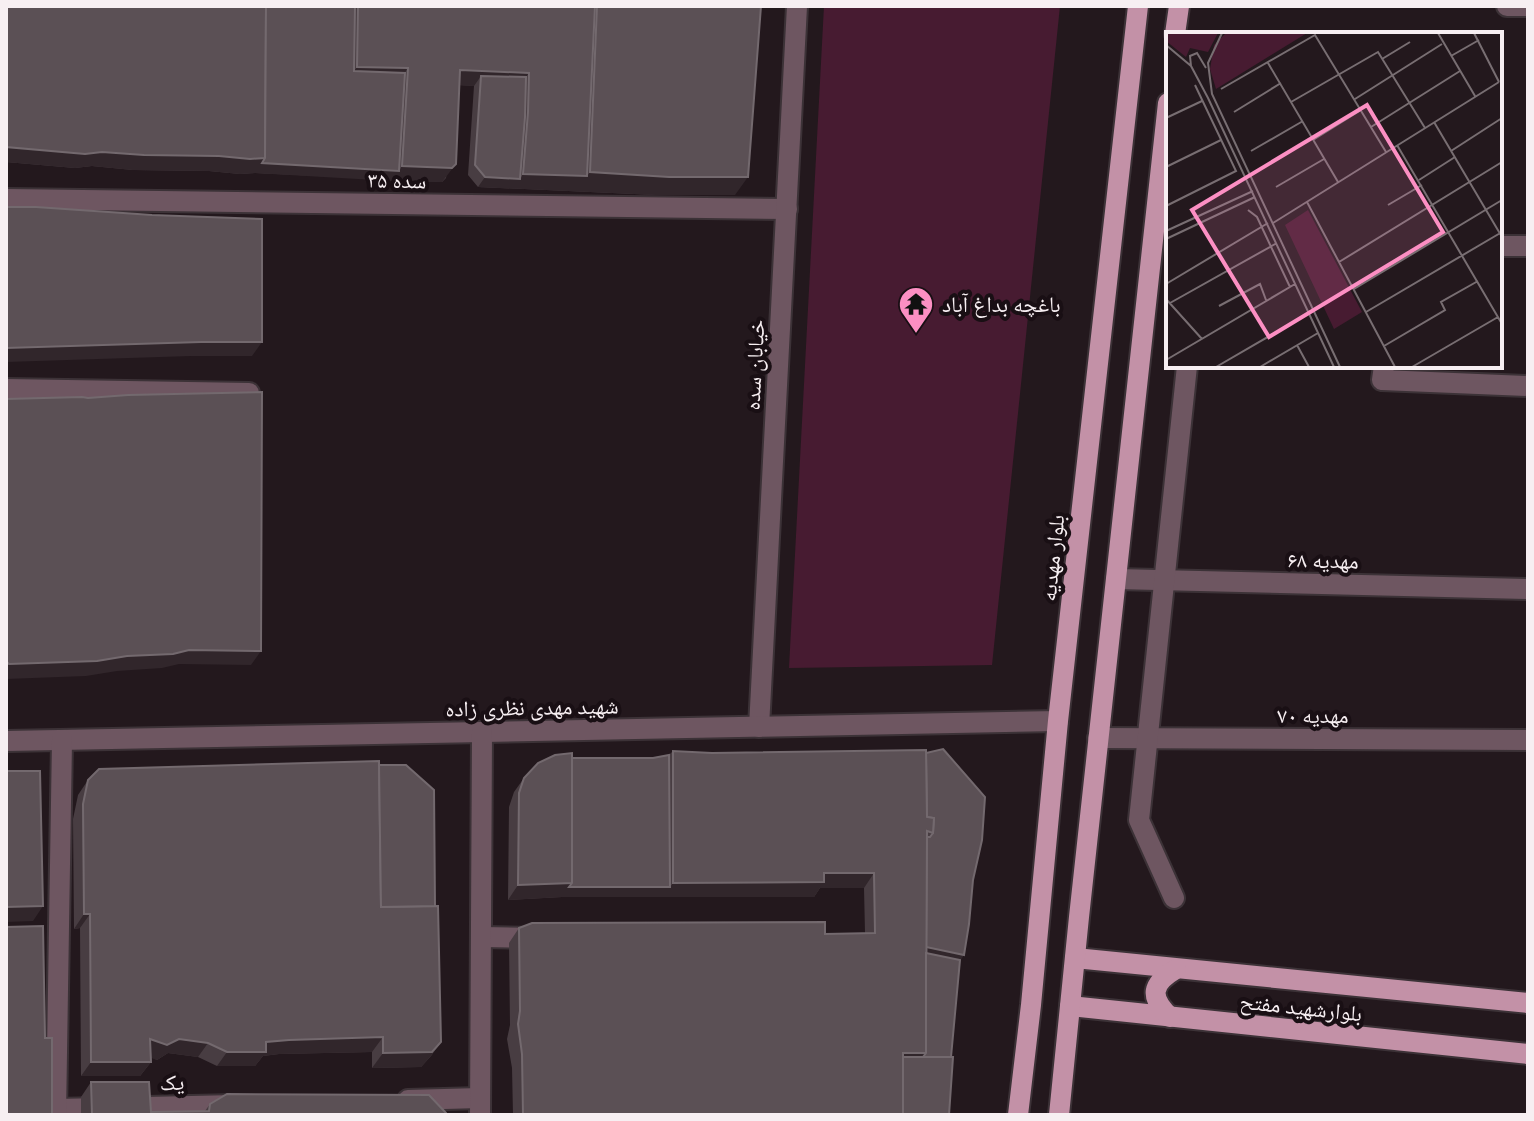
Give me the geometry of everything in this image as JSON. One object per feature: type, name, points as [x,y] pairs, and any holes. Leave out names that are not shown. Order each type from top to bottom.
[{"type":"main road","name":"بلوار مهدیه","points":[[1018,1115],[1058,721],[1138,6]]},
{"type":"main road","points":[[1175,32],[1179,6]]},
{"type":"main road","points":[[1059,1115],[1116,579],[1160,243],[1166,138]]},
{"type":"main road","name":"بلوارشهید مفتح","points":[[1075,958],[1528,1003]]},
{"type":"main road","points":[[1170,1017],[1155,998],[1157,985],[1165,975],[1176,969]]},
{"type":"main road","name":"بلوارشهید مفتح","points":[[1070,1006],[1528,1054]]},
{"type":"street","name":"خیابان سده","points":[[759,727],[797,6]]},
{"type":"street","points":[[1507,6],[1528,6]]},
{"type":"street","name":"سده ۳۵","points":[[6,199],[787,209]]},
{"type":"street","points":[[1502,246],[1528,246]]},
{"type":"street","points":[[1174,898],[1139,820],[1187,368]]},
{"type":"street","points":[[1384,368],[1382,380],[1528,386]]},
{"type":"street","points":[[6,389],[249,393]]},
{"type":"street","name":"مهدیه ۶۸","points":[[1116,579],[1528,589]]},
{"type":"street","name":"شهید مهدی نظری زاده","points":[[6,741],[1058,721]]},
{"type":"street","points":[[386,1101],[480,1106],[482,732]]},
{"type":"street","name":"مهدیه ۷۰","points":[[1098,738],[1528,740]]},
{"type":"street","points":[[56,1112],[52,961],[62,740]]},
{"type":"street","points":[[482,937],[560,938]]},
{"type":"street","name":"یک","points":[[56,1112],[260,1104]]},
{"type":"shaded area","name":"باغچه بداغ آباد","points":[[824,6],[1060,6],[992,665],[789,668]]},
{"type":"building","points":[[6,6],[266,6],[265,158],[85,154],[6,147]]},
{"type":"building","points":[[266,6],[355,6],[354,71],[405,73],[399,171],[262,163],[265,158]]},
{"type":"building","points":[[358,6],[595,6],[587,176],[523,174],[529,73],[460,70],[456,164],[452,168],[402,166],[408,68],[357,67]]},
{"type":"building","points":[[597,6],[761,6],[748,177],[669,177],[590,172]]},
{"type":"building","points":[[481,76],[526,77],[520,179],[485,177],[475,165]]},
{"type":"building","points":[[6,207],[262,219],[262,342],[6,348]]},
{"type":"building","points":[[262,392],[261,651],[189,650],[97,661],[9,664],[6,661],[6,399]]},
{"type":"building","points":[[943,749],[985,797],[982,840],[973,880],[964,955],[926,947],[927,837],[933,833],[934,818],[927,817],[926,753]]},
{"type":"building","points":[[926,750],[927,817],[934,818],[933,833],[927,831],[926,1053],[903,1053],[903,1115],[523,1115],[518,1024],[519,928],[532,923],[825,922],[825,934],[875,933],[874,873],[824,873],[824,882],[673,883],[673,751]]},
{"type":"building","points":[[572,753],[572,883],[518,885],[519,793],[524,778],[538,763],[555,755]]},
{"type":"building","points":[[669,755],[670,887],[569,887],[572,883],[572,758],[653,758]]},
{"type":"building","points":[[379,761],[381,907],[438,906],[441,1042],[432,1052],[383,1053],[383,1037],[266,1042],[266,1052],[227,1052],[208,1043],[179,1039],[167,1045],[150,1039],[151,1062],[91,1062],[90,914],[84,914],[83,804],[88,780],[99,769]]},
{"type":"building","points":[[379,765],[406,765],[434,790],[435,906],[381,907]]},
{"type":"building","points":[[6,771],[40,771],[43,906],[6,907]]},
{"type":"building","points":[[43,926],[45,1038],[52,1038],[52,1115],[6,1115],[6,927]]},
{"type":"building","points":[[926,953],[960,960],[951,1057],[923,1057],[926,1053]]},
{"type":"building","points":[[903,1057],[953,1057],[949,1115],[903,1115]]},
{"type":"building","points":[[91,1082],[149,1082],[151,1112],[209,1111],[210,1104],[227,1094],[429,1095],[446,1115],[92,1115]]},
{"type":"place","name":"باغچه بداغ آباد","points":[[916,335]]}]
